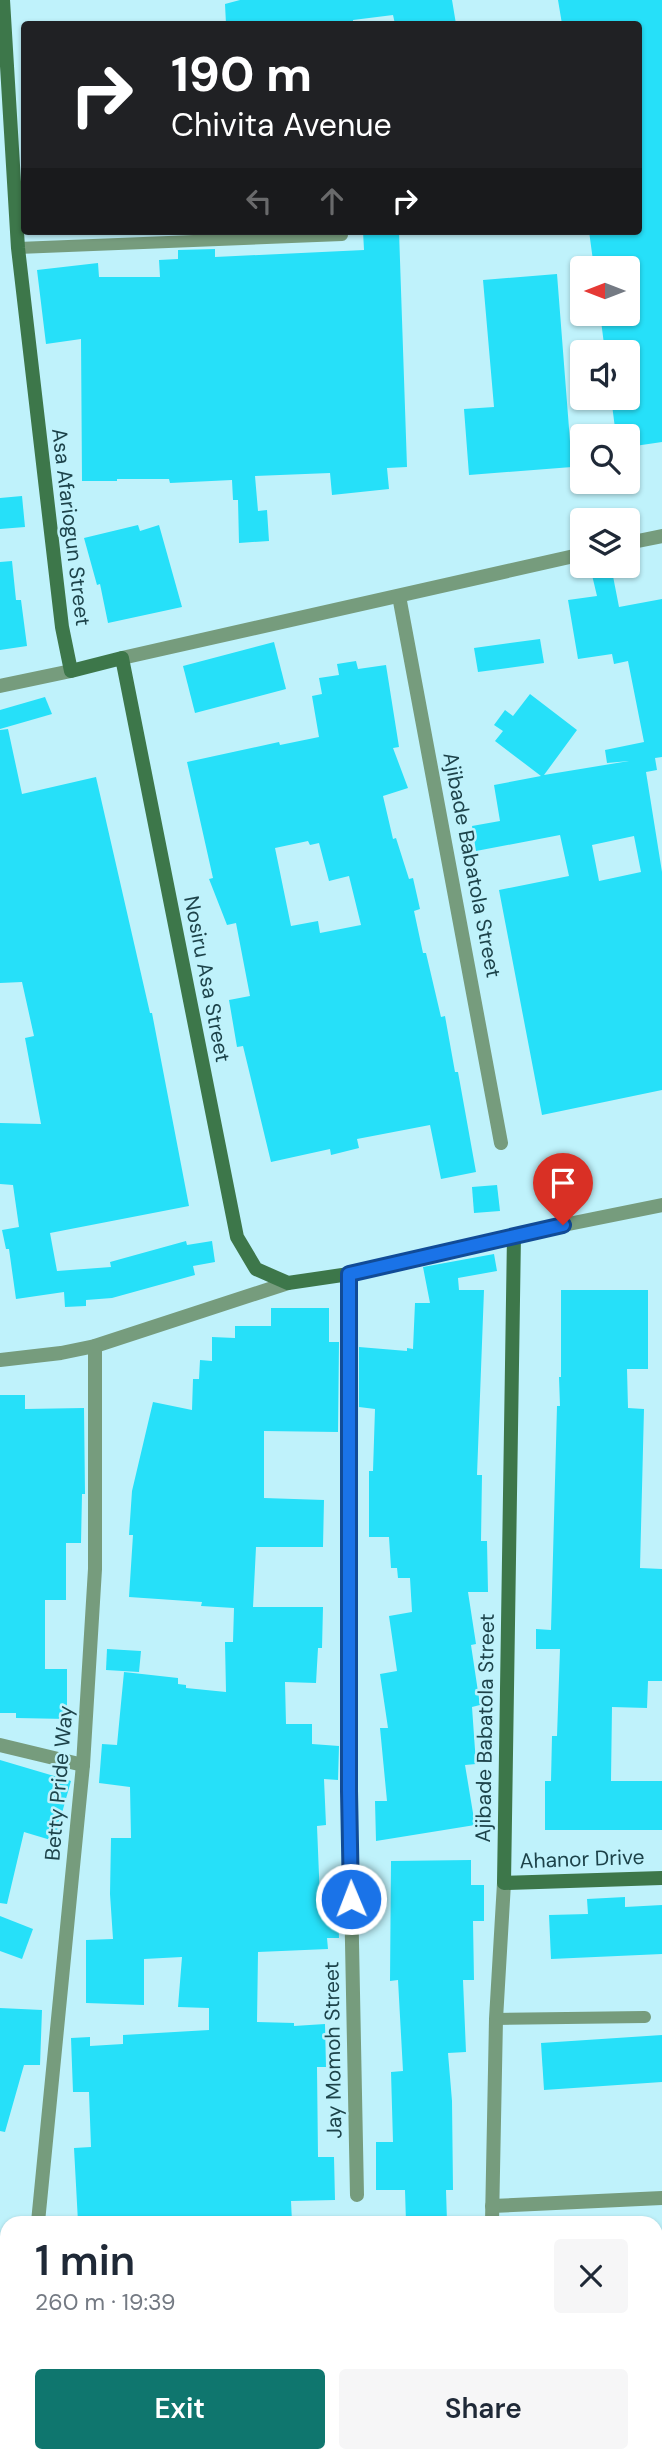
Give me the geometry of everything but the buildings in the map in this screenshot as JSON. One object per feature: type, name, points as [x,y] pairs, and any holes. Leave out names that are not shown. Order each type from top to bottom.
[{"type":"street","name":"Asa Afariogun Street","points":[[5,2],[18,248],[52,559],[71,671]]},
{"type":"street","points":[[640,541],[662,536]]},
{"type":"street","points":[[0,686],[570,557]]},
{"type":"street","name":"Ajibade Babatola Street","points":[[399,596],[501,1143]]},
{"type":"street","name":"Nosiru Asa Street","points":[[122,658],[237,1237],[256,1269],[288,1283]]},
{"type":"street","points":[[0,1360],[95,1346],[288,1283],[349,1274],[514,1235],[662,1205]]},
{"type":"street","name":"Ajibade Babatola Street","points":[[492,2216],[496,2020],[504,1883],[514,1235]]},
{"type":"street","name":"Jay Momoh Street","points":[[349,1274],[349,1791],[357,2195]]},
{"type":"street","name":"Betty Pride Way","points":[[39,2216],[83,1765],[96,1569],[95,1346]]},
{"type":"street","points":[[0,1745],[83,1765]]},
{"type":"street","name":"Ahanor Drive","points":[[504,1883],[662,1878]]},
{"type":"street","points":[[492,2206],[662,2198]]},
{"type":"lane","points":[[18,248],[342,235]]},
{"type":"lane","points":[[496,2020],[645,2017]]},
{"type":"route","points":[[351,1899],[349,1274],[563,1225]]}]
